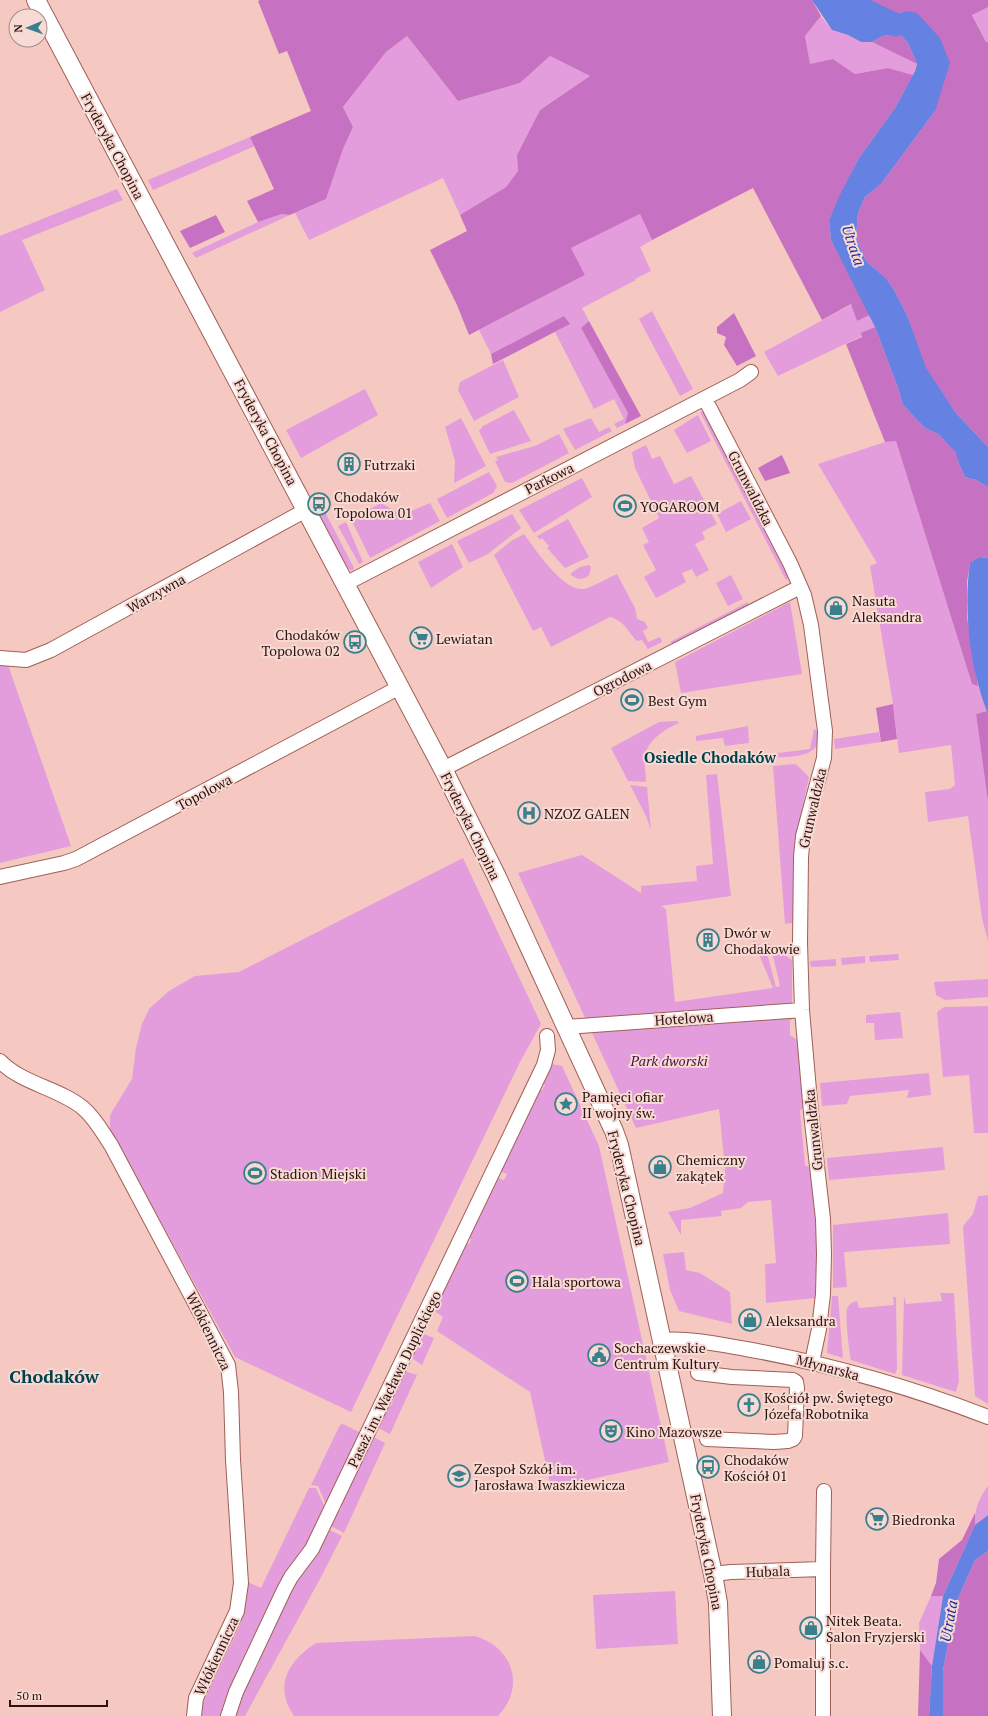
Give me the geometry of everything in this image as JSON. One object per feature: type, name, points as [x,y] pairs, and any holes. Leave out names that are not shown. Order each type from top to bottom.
[{"type":"main road","name":"Fryderyka Chopina","points":[[36,0],[443,769],[496,875],[614,1131],[619,1145],[713,1574],[718,1611],[722,1716]]},
{"type":"street","name":"Parkowa","points":[[345,584],[740,380],[751,372]]},
{"type":"street","name":"Grunwaldzka","points":[[705,398],[790,563],[800,587],[811,625],[824,718],[826,746],[823,764],[803,836],[800,943],[802,1010],[811,1113],[823,1219],[823,1294],[819,1329],[812,1362]]},
{"type":"street","name":"Warzywna","points":[[0,658],[26,660],[51,650],[306,510]]},
{"type":"street","name":"Ogrodowa","points":[[443,769],[800,587]]},
{"type":"street","name":"Topolowa","points":[[0,877],[64,864],[76,859],[400,687]]},
{"type":"street","name":"Hotelowa","points":[[566,1027],[802,1010]]},
{"type":"street","name":"Pasaż im. Wacława Duplickiego","points":[[228,1716],[236,1692],[284,1590],[291,1577],[312,1549],[501,1158],[544,1065],[548,1050],[547,1036]]},
{"type":"street","name":"Włókiennicza","points":[[0,1061],[14,1072],[83,1107],[93,1117],[111,1145],[228,1365],[231,1392],[233,1460],[241,1583],[237,1611],[196,1698],[194,1716]]},
{"type":"street","name":"Młynarska","points":[[662,1340],[695,1340],[812,1362],[950,1402],[988,1417]]},
{"type":"street","points":[[698,1373],[732,1377],[793,1380],[796,1382],[797,1388],[795,1436],[793,1439],[774,1442],[707,1439]]},
{"type":"street","points":[[823,1716],[824,1491]]},
{"type":"street","name":"Hubala","points":[[713,1574],[730,1572],[823,1569]]},
{"type":"green space","points":[[988,7],[988,42],[986,42],[972,14]]},
{"type":"green space","points":[[821,16],[832,30],[848,35],[861,42],[872,42],[917,64],[913,75],[888,68],[855,74],[833,59],[810,65],[805,36]]},
{"type":"green space","points":[[407,36],[458,101],[520,83],[550,56],[590,76],[540,110],[517,155],[518,171],[506,187],[460,215],[443,178],[309,240],[295,213],[326,199],[343,149],[353,127],[343,107],[386,52]]},
{"type":"green space","points":[[250,137],[255,146],[153,190],[148,180]]},
{"type":"green space","points":[[117,189],[123,200],[22,240],[45,290],[0,312],[0,236]]},
{"type":"green space","points":[[282,214],[290,215],[196,258],[192,253],[258,222]]},
{"type":"green space","points":[[640,214],[652,240],[640,247],[651,271],[582,308],[589,321],[581,328],[628,413],[625,424],[617,428],[614,424],[624,419],[614,399],[594,409],[555,332],[569,324],[564,317],[491,354],[479,330],[585,275],[571,248]]},
{"type":"green space","points":[[852,304],[857,321],[870,315],[875,327],[862,333],[862,336],[778,376],[764,352]]},
{"type":"green space","points":[[652,311],[693,389],[680,396],[639,319]]},
{"type":"green space","points":[[503,360],[519,397],[474,421],[458,390],[460,382]]},
{"type":"green space","points":[[365,389],[378,415],[301,458],[286,430]]},
{"type":"green space","points":[[514,410],[531,441],[490,454],[479,431],[483,426]]},
{"type":"green space","points":[[700,412],[704,412],[707,415],[787,572],[788,578],[786,580]]},
{"type":"green space","points":[[698,415],[711,441],[687,453],[674,430]]},
{"type":"green space","points":[[461,418],[486,466],[454,483],[455,461],[445,427]]},
{"type":"green space","points":[[591,418],[599,432],[609,427],[612,431],[575,450],[563,429]]},
{"type":"green space","points":[[559,434],[569,453],[512,483],[505,482],[495,461],[498,460],[496,457],[535,446]]},
{"type":"green space","points":[[896,441],[972,684],[978,686],[987,711],[976,714],[988,802],[988,941],[982,918],[968,816],[928,822],[925,792],[950,789],[955,785],[951,745],[899,753],[893,704],[870,566],[877,563],[818,464],[885,442]]},
{"type":"green space","points":[[646,445],[652,459],[660,456],[674,484],[691,476],[717,524],[702,532],[705,539],[695,544],[709,570],[696,577],[692,569],[682,573],[686,582],[656,598],[644,577],[656,570],[643,545],[649,542],[642,528],[659,518],[635,468],[632,452]]},
{"type":"green space","points":[[489,472],[497,486],[493,493],[447,518],[437,499]]},
{"type":"green space","points":[[582,478],[592,497],[534,533],[519,510]]},
{"type":"green space","points":[[741,501],[751,519],[726,532],[717,514]]},
{"type":"green space","points":[[381,503],[402,515],[430,503],[440,521],[370,558],[351,519]]},
{"type":"green space","points":[[324,510],[354,568],[352,571],[346,567],[318,513]]},
{"type":"green space","points":[[512,514],[521,528],[488,554],[469,563],[457,541]]},
{"type":"green space","points":[[568,519],[589,557],[565,568],[547,548],[549,546],[542,538],[540,540],[537,536]]},
{"type":"green space","points":[[346,522],[363,562],[359,564],[338,526]]},
{"type":"green space","points":[[524,534],[550,568],[558,576],[575,588],[583,589],[595,585],[617,574],[635,608],[637,619],[645,622],[648,628],[643,631],[648,642],[660,637],[662,642],[648,649],[642,640],[637,641],[620,621],[610,617],[551,647],[541,627],[533,631],[494,555],[511,541]]},
{"type":"green space","points":[[452,544],[463,567],[431,588],[418,562]]},
{"type":"green space","points":[[589,565],[591,567],[589,575],[585,578],[578,579],[571,575],[571,573],[580,567]]},
{"type":"green space","points":[[731,575],[743,599],[728,606],[716,583]]},
{"type":"green space","points":[[748,602],[748,606],[674,644],[670,642]]},
{"type":"green space","points":[[790,602],[802,674],[681,693],[675,662]]},
{"type":"green space","points":[[0,661],[7,662],[71,846],[0,863]]},
{"type":"green space","points":[[677,721],[679,723],[657,736],[646,751],[646,782],[628,781],[611,748],[659,722]]},
{"type":"green space","points":[[748,726],[749,743],[725,746],[723,738],[696,741],[696,736]]},
{"type":"green space","points":[[814,729],[819,732],[819,741],[815,748],[809,752],[792,757],[766,758],[763,755],[810,749]]},
{"type":"green space","points":[[879,732],[881,742],[835,749],[834,739]]},
{"type":"green space","points":[[797,765],[809,777],[794,846],[793,923],[785,924],[773,766]]},
{"type":"green space","name":"Park dworski","points":[[717,774],[731,896],[661,906],[666,909],[675,1002],[773,988],[753,940],[766,949],[776,987],[780,986],[774,960],[768,943],[792,960],[792,1020],[790,1020],[790,1035],[799,1041],[805,1107],[800,1110],[805,1165],[811,1168],[817,1242],[815,1298],[766,1303],[765,1264],[776,1263],[771,1200],[748,1202],[741,1208],[721,1211],[722,1216],[681,1220],[681,1235],[668,1212],[690,1208],[723,1193],[725,1168],[719,1109],[636,1128],[518,873],[582,855],[641,893],[641,886],[697,881],[696,866],[713,864],[706,775]]},
{"type":"green space","points":[[630,785],[647,787],[651,830],[646,816]]},
{"type":"green space","points":[[463,858],[541,1024],[520,1062],[351,1412],[235,1357],[110,1129],[110,1115],[132,1079],[136,1048],[142,1024],[149,1009],[169,991],[195,976],[239,972]]},
{"type":"green space","points":[[898,954],[899,960],[870,962],[869,956]]},
{"type":"green space","points":[[865,956],[865,963],[842,965],[841,958]]},
{"type":"green space","points":[[836,959],[836,966],[811,967],[810,961]]},
{"type":"green space","points":[[988,979],[988,997],[945,1000],[936,995],[934,982]]},
{"type":"green space","points":[[988,1006],[988,1133],[974,1133],[969,1075],[943,1077],[937,1012],[944,1007]]},
{"type":"green space","points":[[900,1012],[903,1038],[875,1040],[874,1023],[866,1023],[866,1015]]},
{"type":"green space","points":[[551,1064],[562,1066],[599,1146],[669,1462],[551,1488],[530,1392],[437,1331],[443,1317],[433,1310],[465,1243],[469,1244],[471,1239],[468,1237],[496,1177],[504,1180],[507,1174],[499,1171],[539,1089],[542,1090],[545,1085],[542,1083]]},
{"type":"green space","points":[[929,1073],[931,1095],[907,1098],[909,1090],[850,1096],[847,1104],[822,1106],[820,1083]]},
{"type":"green space","points":[[943,1147],[945,1170],[829,1180],[827,1158]]},
{"type":"green space","points":[[988,1195],[988,1404],[975,1396],[963,1226],[973,1214],[978,1196]]},
{"type":"green space","points":[[948,1213],[950,1244],[844,1252],[847,1287],[833,1288],[833,1225]]},
{"type":"green space","points":[[684,1252],[686,1270],[700,1273],[730,1292],[732,1324],[679,1311],[670,1290],[663,1254]]},
{"type":"green space","points":[[940,1293],[954,1293],[959,1381],[956,1392],[902,1375],[904,1296],[906,1304],[942,1301]]},
{"type":"green space","points":[[832,1296],[838,1296],[843,1358],[827,1353]]},
{"type":"green space","points":[[893,1297],[896,1297],[897,1369],[895,1374],[851,1360],[846,1319],[847,1309],[854,1302],[857,1301],[859,1308],[894,1305]]},
{"type":"green space","points":[[421,1333],[434,1338],[422,1365],[410,1357]]},
{"type":"green space","points":[[404,1371],[417,1375],[390,1434],[376,1427],[387,1405],[391,1406],[393,1401],[390,1399]]},
{"type":"green space","points":[[343,1424],[363,1434],[327,1507],[318,1486],[311,1485],[340,1425]]},
{"type":"green space","points":[[372,1436],[385,1443],[344,1533],[329,1525],[336,1510],[340,1511],[342,1506],[339,1504]]},
{"type":"green space","points":[[988,1486],[988,1515],[975,1525],[975,1514],[978,1504]]},
{"type":"green space","points":[[309,1488],[316,1488],[326,1510],[223,1716],[199,1716],[201,1707],[240,1625],[244,1609],[246,1581],[261,1588]]},
{"type":"green space","points":[[328,1529],[342,1536],[245,1716],[233,1716],[253,1667],[257,1668],[259,1663],[256,1661],[295,1579]]},
{"type":"green space","points":[[675,1591],[678,1644],[596,1649],[593,1595]]},
{"type":"green space","points":[[931,1596],[943,1596],[932,1666],[920,1650],[919,1623]]},
{"type":"green space","points":[[475,1636],[488,1641],[499,1649],[506,1658],[511,1669],[513,1681],[512,1693],[507,1705],[498,1716],[294,1716],[288,1705],[285,1694],[287,1675],[298,1657],[316,1643]]},
{"type":"shaded area","points":[[812,0],[821,16],[805,36],[810,64],[833,59],[855,74],[888,68],[913,75],[895,108],[859,158],[829,220],[831,240],[870,315],[857,321],[851,304],[822,320],[753,188],[652,240],[640,214],[571,248],[585,275],[469,335],[457,305],[430,250],[467,231],[460,215],[506,187],[518,171],[517,155],[540,110],[590,76],[550,56],[520,83],[458,101],[407,36],[386,52],[343,107],[353,127],[343,149],[326,199],[290,215],[282,214],[258,222],[247,201],[274,189],[250,137],[311,111],[287,51],[279,54],[258,1]]},
{"type":"shaded area","points":[[840,0],[988,0],[988,7],[972,15],[986,42],[988,42],[988,447],[956,413],[925,368],[907,315],[894,290],[886,278],[866,261],[856,238],[858,213],[865,197],[881,184],[935,111],[905,11],[895,15],[872,10],[853,15],[842,6]]},
{"type":"shaded area","points":[[899,33],[908,43],[917,64],[872,42],[883,36]]},
{"type":"shaded area","points":[[216,215],[225,232],[190,248],[180,231]]},
{"type":"shaded area","points":[[734,313],[756,356],[737,366],[724,345],[726,337],[717,333],[717,327]]},
{"type":"shaded area","points":[[564,316],[570,324],[493,364],[491,354]]},
{"type":"shaded area","points":[[589,321],[641,416],[625,424],[628,413],[581,328]]},
{"type":"shaded area","points":[[875,327],[903,405],[925,428],[938,434],[957,452],[959,464],[965,477],[976,480],[988,487],[988,558],[979,557],[970,563],[967,582],[967,617],[978,686],[972,684],[896,441],[885,442],[846,344],[862,337],[861,333]]},
{"type":"shaded area","points":[[782,455],[790,473],[765,481],[758,468]]},
{"type":"shaded area","points":[[893,704],[897,739],[881,742],[876,708]]},
{"type":"shaded area","points":[[987,711],[988,714],[988,802],[976,714]]},
{"type":"shaded area","points":[[975,1513],[975,1525],[943,1596],[931,1596],[936,1583],[939,1559],[962,1540]]},
{"type":"shaded area","points":[[988,1551],[988,1716],[943,1716],[943,1670],[956,1603],[975,1560]]},
{"type":"shaded area","points":[[920,1650],[932,1666],[929,1716],[918,1716]]},
{"type":"water","points":[[812,0],[840,0],[842,6],[853,15],[872,10],[895,15],[905,11],[917,13],[940,38],[950,63],[935,111],[881,184],[865,197],[858,213],[856,238],[866,261],[886,278],[894,290],[907,315],[926,368],[956,413],[988,447],[988,487],[976,480],[965,477],[959,464],[956,452],[938,434],[925,428],[903,405],[875,327],[831,240],[829,220],[839,197],[859,158],[895,108],[915,71],[917,64],[908,43],[899,33],[883,36],[872,42],[861,42],[848,35],[832,30]]},
{"type":"water","points":[[979,557],[988,558],[988,714],[977,678],[968,620],[967,600],[970,563]]},
{"type":"water","points":[[988,1515],[988,1551],[975,1560],[956,1603],[943,1670],[943,1716],[929,1716],[932,1666],[943,1596],[975,1525]]},
{"type":"waterway","name":"Utrata","points":[[844,0],[896,25]]},
{"type":"place","name":"Futrzaki","points":[[349,464]]},
{"type":"place","name":"Chodaków Topolowa 01","points":[[319,504]]},
{"type":"place","name":"YOGAROOM","points":[[625,506]]},
{"type":"place","name":"Nasuta Aleksandra","points":[[836,608]]},
{"type":"place","name":"Lewiatan","points":[[421,638]]},
{"type":"place","name":"Chodaków Topolowa 02","points":[[355,642]]},
{"type":"place","name":"Best Gym","points":[[632,700]]},
{"type":"place","name":"NZOZ GALEN","points":[[529,813]]},
{"type":"place","name":"Dwór w Chodakowie","points":[[708,940]]},
{"type":"place","name":"Pamięci ofiar II wojny św.","points":[[566,1104]]},
{"type":"place","name":"Chemiczny zakątek","points":[[660,1167]]},
{"type":"place","name":"Stadion Miejski","points":[[255,1173]]},
{"type":"place","name":"Hala sportowa","points":[[517,1281]]},
{"type":"place","name":"Aleksandra","points":[[750,1320]]},
{"type":"place","name":"Sochaczewskie Centrum Kultury","points":[[599,1355]]},
{"type":"place","name":"Kościół pw. Świętego Józefa Robotnika","points":[[749,1405]]},
{"type":"place","name":"Kino Mazowsze","points":[[611,1431]]},
{"type":"place","name":"Chodaków Kościół 01","points":[[708,1467]]},
{"type":"place","name":"Zespoł Szkół im. Jarosława Iwaszkiewicza","points":[[459,1476]]},
{"type":"place","name":"Biedronka","points":[[877,1519]]},
{"type":"place","name":"Nitek Beata. Salon Fryzjerski","points":[[811,1628]]},
{"type":"place","name":"Pomaluj s.c.","points":[[759,1662]]},
{"type":"district","name":"Osiedle Chodaków","points":[[710,757]]},
{"type":"district","name":"Chodaków","points":[[54,1376]]}]
